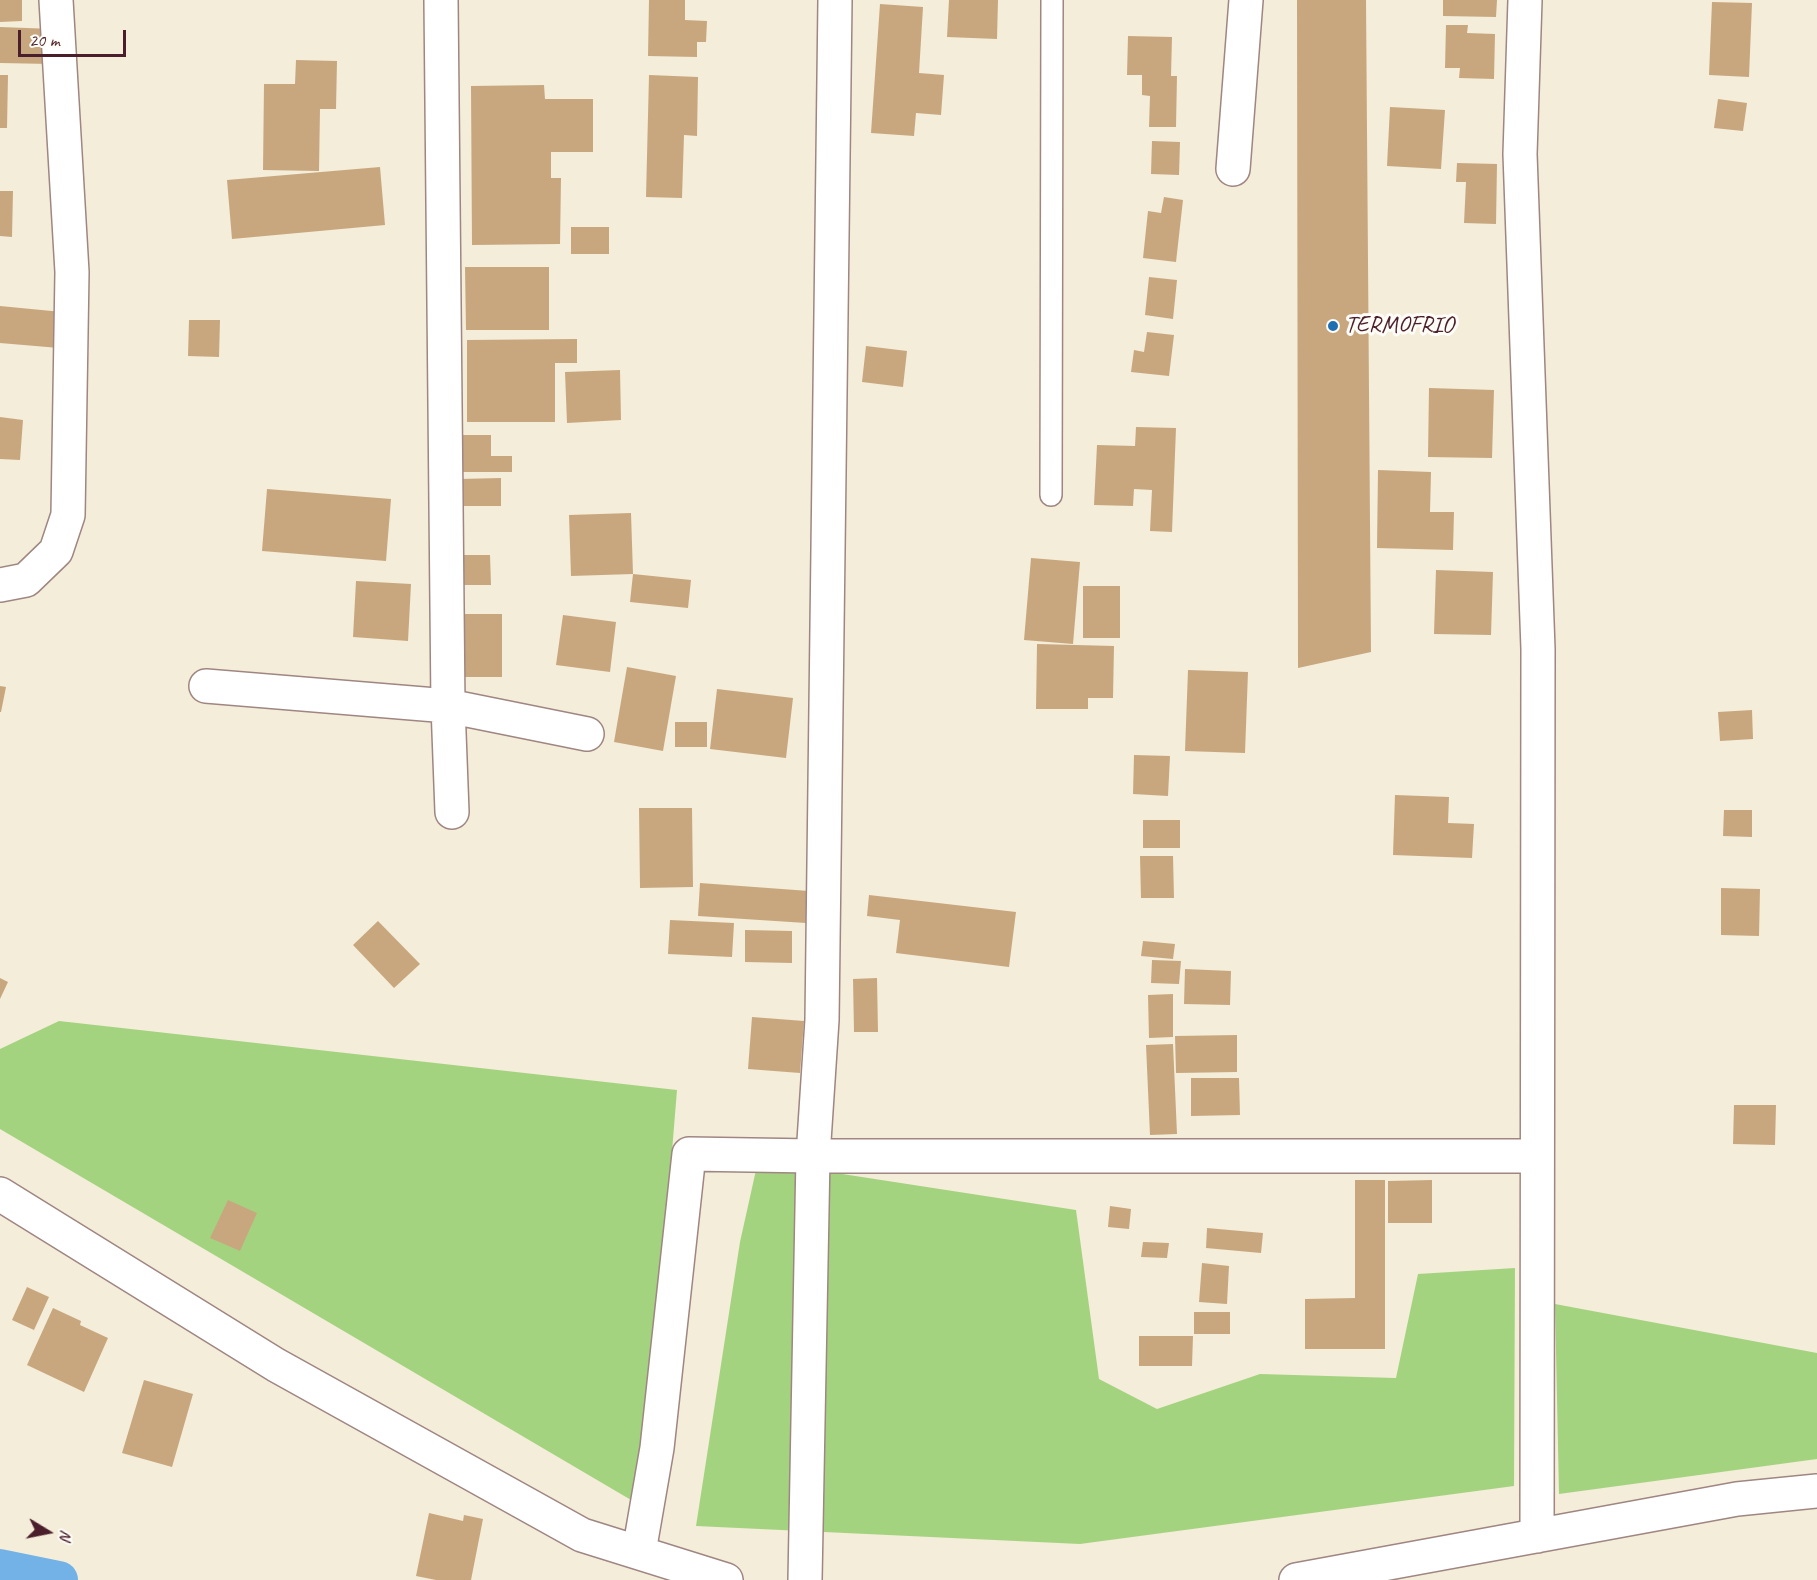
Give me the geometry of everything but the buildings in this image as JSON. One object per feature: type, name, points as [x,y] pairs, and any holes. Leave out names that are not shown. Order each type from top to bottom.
[{"type":"street","points":[[0,585],[26,580],[56,551],[68,515],[72,272],[56,0]]},
{"type":"street","points":[[441,0],[448,706],[452,812]]},
{"type":"street","points":[[805,1580],[813,1156],[822,1020],[836,0]]},
{"type":"street","points":[[1233,169],[1246,0]]},
{"type":"street","points":[[1525,0],[1521,154],[1538,649],[1537,1536]]},
{"type":"street","points":[[206,686],[448,706],[587,734]]},
{"type":"street","points":[[639,1552],[657,1448],[690,1154],[1536,1156]]},
{"type":"street","points":[[0,1194],[276,1365],[582,1535],[726,1580]]},
{"type":"street","points":[[1296,1580],[1737,1499],[1817,1491]]},
{"type":"lane","points":[[1052,0],[1052,495]]},
{"type":"green space","points":[[59,1021],[677,1090],[643,1507],[0,1129],[0,1049]]},
{"type":"green space","points":[[758,1161],[1076,1210],[1099,1379],[1157,1409],[1260,1374],[1396,1378],[1418,1274],[1515,1268],[1514,1486],[1080,1544],[696,1526],[740,1242]]},
{"type":"green space","points":[[1555,1304],[1817,1353],[1817,1459],[1559,1494]]},
{"type":"waterway","points":[[0,1568],[59,1580]]},
{"type":"place","name":"TERMOFRIO","points":[[1333,326]]}]
